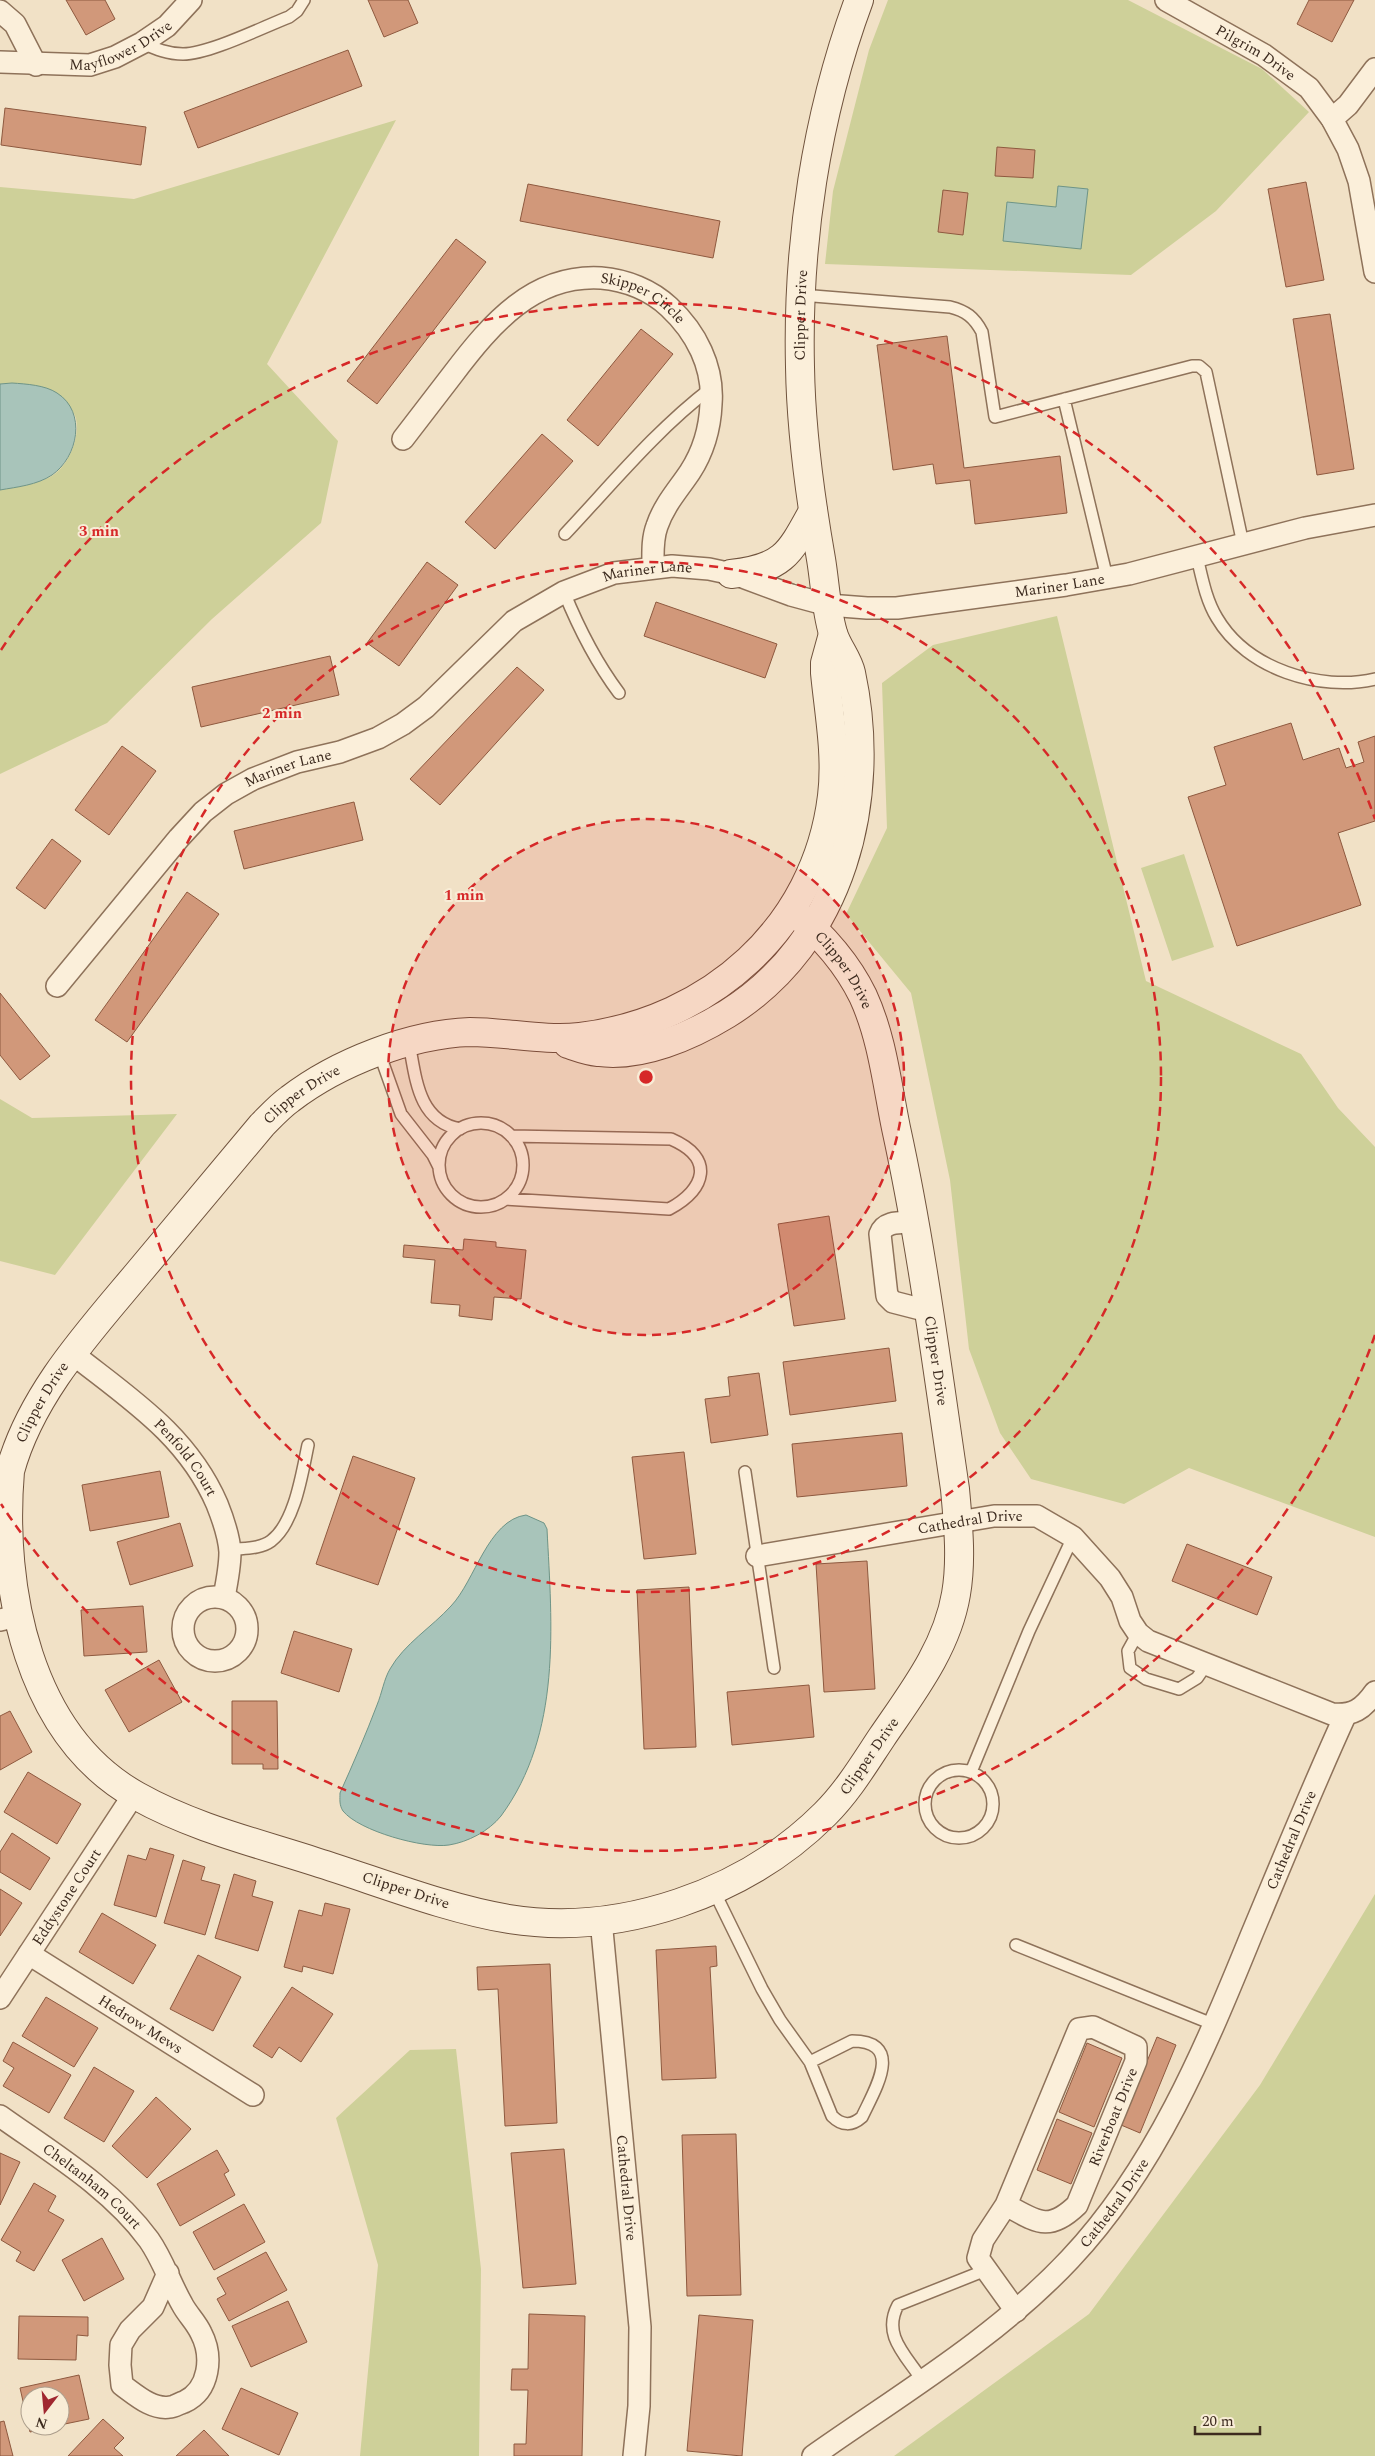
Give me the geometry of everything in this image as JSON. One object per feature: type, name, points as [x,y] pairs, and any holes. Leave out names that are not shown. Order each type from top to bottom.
[{"type":"street","name":"Mayflower Drive","points":[[0,62],[36,65],[90,65],[116,57],[142,43],[167,26],[191,0]]},
{"type":"street","name":"Clipper Drive","points":[[551,1039],[604,1053],[646,1047],[682,1037],[716,1021],[749,998],[784,966],[813,927],[838,878],[848,851],[859,787],[825,673],[825,663],[834,634],[813,511],[802,422],[800,368],[801,296],[807,220],[822,135],[839,63],[859,0]]},
{"type":"street","name":"Pilgrim Drive","points":[[1166,0],[1264,55],[1309,88],[1332,119],[1348,150],[1359,181],[1375,272]]},
{"type":"street","points":[[0,11],[15,24],[36,65]]},
{"type":"street","points":[[1332,119],[1348,105],[1375,69]]},
{"type":"street","name":"Skipper Circle","points":[[403,439],[496,322],[514,305],[536,291],[561,282],[586,278],[611,279],[635,286],[661,300],[679,316],[696,340],[706,361],[711,388],[709,420],[702,448],[691,471],[667,502],[656,527],[653,545],[653,567]]},
{"type":"street","points":[[731,574],[764,569],[781,560],[797,541],[813,511]]},
{"type":"street","name":"Mariner Lane","points":[[57,986],[179,838],[203,812],[226,794],[253,779],[297,762],[340,752],[378,738],[403,724],[426,707],[514,621],[564,592],[614,573],[653,567],[709,570],[731,574],[791,595],[828,605],[897,608],[1107,578],[1197,557],[1305,528],[1375,515]]},
{"type":"street","name":"Clipper Drive","points":[[792,910],[828,942],[845,965],[863,996],[875,1029],[915,1222],[955,1489],[958,1523],[956,1593],[945,1631],[929,1667],[848,1790],[823,1816],[790,1845],[754,1870],[713,1889],[651,1910],[601,1920],[552,1923],[511,1920],[471,1911],[208,1827],[134,1794],[107,1776],[80,1752],[61,1730],[42,1699],[5,1619],[0,1546],[4,1474],[28,1422],[48,1388],[73,1354],[262,1125],[289,1100],[317,1081],[353,1062],[379,1052],[409,1043],[469,1032],[551,1039],[608,1032],[672,1011],[715,987],[744,966],[772,936],[792,910],[808,881],[822,843],[832,796],[846,748]]},
{"type":"street","points":[[915,1222],[888,1224],[882,1228],[880,1234],[887,1296],[893,1302],[928,1311]]},
{"type":"street","name":"Penfold Court","points":[[73,1354],[161,1424],[186,1450],[209,1486],[225,1524],[230,1550],[229,1573],[224,1597]]},
{"type":"street","name":"Cathedral Drive","points":[[757,1556],[994,1516],[1037,1516],[1073,1537],[1110,1578],[1122,1597],[1130,1621],[1138,1633]]},
{"type":"street","points":[[1138,1633],[1148,1641],[1332,1714],[1345,1716],[1356,1712],[1366,1705],[1375,1692]]},
{"type":"street","name":"Cathedral Drive","points":[[813,2456],[922,2380],[1016,2311],[1071,2258],[1106,2216],[1178,2101],[1215,2025],[1312,1789],[1345,1716]]},
{"type":"street","name":"Eddystone Court","points":[[0,1998],[134,1794]]},
{"type":"street","name":"Cathedral Drive","points":[[601,1920],[640,2327],[639,2406],[634,2456]]},
{"type":"street","name":"Hedrow Mews","points":[[30,1954],[253,2095]]},
{"type":"street","name":"Riverboat Drive","points":[[1006,2205],[1040,2223],[1056,2222],[1076,2205],[1136,2061],[1136,2047],[1093,2027],[1079,2029],[1006,2205],[983,2240],[978,2258],[1016,2311]]},
{"type":"street","name":"Cheltanham Court","points":[[0,2116],[78,2170],[148,2238],[168,2273],[182,2305],[201,2333],[208,2355],[206,2376],[192,2398],[169,2408],[146,2402],[122,2385],[120,2366],[121,2345],[130,2330],[153,2308],[168,2273]]},
{"type":"lane","points":[[142,43],[163,52],[183,54],[200,52],[289,17],[297,11],[304,0]]},
{"type":"lane","points":[[801,296],[950,307],[964,311],[975,320],[982,332],[995,417],[1192,366],[1199,366],[1206,372],[1244,544]]},
{"type":"lane","points":[[565,534],[656,436],[711,388]]},
{"type":"lane","points":[[1064,399],[1107,578]]},
{"type":"lane","points":[[1197,557],[1210,604],[1218,620],[1235,640],[1252,654],[1302,678],[1336,683],[1375,679]]},
{"type":"lane","points":[[564,592],[581,634],[600,668],[619,693]]},
{"type":"lane","points":[[409,1043],[418,1086],[427,1108],[441,1124],[460,1129]]},
{"type":"lane","points":[[379,1052],[401,1114],[440,1167]]},
{"type":"lane","points":[[481,1123],[494,1124],[511,1136],[521,1152],[524,1165],[522,1178],[516,1190],[506,1199],[494,1205],[482,1207],[467,1205],[454,1198],[445,1186],[439,1158],[444,1144],[454,1133],[460,1129],[481,1123]]},
{"type":"lane","points":[[506,1199],[669,1209],[684,1201],[697,1187],[700,1173],[699,1159],[686,1145],[671,1139],[511,1136]]},
{"type":"lane","points":[[230,1550],[259,1546],[270,1541],[281,1532],[300,1482],[308,1445]]},
{"type":"lane","points":[[744,1472],[774,1668]]},
{"type":"lane","points":[[971,1772],[1029,1631],[1073,1537]]},
{"type":"lane","points":[[1138,1633],[1128,1651],[1130,1668],[1146,1679],[1179,1689],[1198,1678],[1206,1665]]},
{"type":"lane","points":[[949,1772],[971,1772],[988,1787],[992,1797],[993,1808],[990,1819],[974,1835],[963,1838],[941,1833],[927,1816],[925,1806],[926,1795],[931,1784],[949,1772]]},
{"type":"lane","points":[[713,1889],[762,1989],[780,2020],[810,2062],[832,2116],[838,2122],[847,2124],[857,2122],[862,2117],[883,2072],[881,2054],[874,2045],[864,2041],[852,2041],[810,2062]]},
{"type":"lane","points":[[1016,1945],[1215,2025]]},
{"type":"lane","points":[[922,2380],[892,2334],[891,2318],[898,2305],[986,2270]]},
{"type":"green space","points":[[888,0],[1128,0],[1262,69],[1309,112],[1216,211],[1131,275],[825,264],[833,191],[869,50]]},
{"type":"green space","points":[[396,120],[267,364],[338,441],[321,523],[212,619],[107,723],[0,774],[0,490],[38,482],[50,477],[67,460],[74,444],[77,427],[75,417],[69,405],[12,383],[0,384],[0,187],[134,199]]},
{"type":"green space","points":[[1057,616],[1146,981],[1301,1054],[1338,1108],[1375,1147],[1375,1537],[1189,1468],[1124,1504],[1031,1479],[1000,1433],[969,1349],[950,1180],[911,993],[846,914],[887,828],[882,683],[933,645]]},
{"type":"green space","points":[[1184,854],[1214,947],[1172,961],[1141,868]]},
{"type":"green space","points":[[0,1099],[32,1118],[177,1114],[55,1275],[0,1261]]},
{"type":"green space","points":[[1375,1894],[1375,2456],[894,2456],[1089,2314],[1260,2085]]},
{"type":"green space","points":[[456,2049],[481,2269],[479,2456],[360,2456],[378,2265],[336,2118],[410,2050]]},
{"type":"water","points":[[1058,186],[1088,189],[1081,249],[1003,241],[1007,202],[1056,207]]},
{"type":"water","points":[[0,384],[29,384],[57,393],[73,411],[76,434],[68,457],[52,475],[20,487],[0,490]]},
{"type":"water","points":[[526,1515],[544,1523],[547,1529],[551,1641],[549,1678],[544,1714],[535,1750],[521,1784],[496,1821],[478,1835],[456,1844],[438,1846],[424,1844],[377,1832],[351,1818],[343,1811],[340,1804],[340,1793],[379,1700],[388,1673],[403,1652],[460,1595],[492,1539],[513,1519]]},
{"type":"building","points":[[66,0],[105,0],[115,19],[86,35]]},
{"type":"building","points":[[368,0],[408,0],[418,23],[384,37]]},
{"type":"building","points":[[1309,0],[1354,0],[1332,42],[1297,24]]},
{"type":"building","points":[[348,50],[362,86],[198,148],[184,112]]},
{"type":"building","points":[[5,108],[146,127],[141,165],[1,145]]},
{"type":"building","points":[[997,147],[1035,150],[1033,178],[995,176]]},
{"type":"building","points":[[1306,182],[1324,280],[1286,287],[1268,189]]},
{"type":"building","points":[[528,184],[720,221],[713,258],[520,221]]},
{"type":"building","points":[[943,190],[968,193],[963,235],[938,232]]},
{"type":"building","points":[[456,239],[486,262],[377,404],[347,381]]},
{"type":"building","points":[[1330,314],[1354,469],[1317,475],[1293,319]]},
{"type":"building","points":[[641,329],[673,354],[598,446],[567,420]]},
{"type":"building","points":[[947,336],[964,468],[1060,456],[1067,513],[975,524],[970,480],[936,484],[933,464],[893,470],[877,345]]},
{"type":"building","points":[[542,434],[573,461],[495,549],[465,522]]},
{"type":"building","points":[[427,562],[458,585],[399,666],[367,643]]},
{"type":"building","points":[[656,602],[777,644],[765,678],[644,636]]},
{"type":"building","points":[[330,656],[339,695],[201,727],[192,687]]},
{"type":"building","points":[[517,667],[544,690],[440,805],[410,779]]},
{"type":"building","points":[[1291,723],[1303,760],[1339,748],[1346,768],[1364,762],[1358,742],[1375,736],[1375,821],[1338,833],[1361,905],[1237,946],[1188,797],[1226,785],[1214,747]]},
{"type":"building","points":[[122,746],[156,771],[109,835],[75,810]]},
{"type":"building","points":[[354,802],[363,840],[244,869],[234,831]]},
{"type":"building","points":[[52,839],[81,861],[45,909],[16,888]]},
{"type":"building","points":[[187,892],[219,914],[127,1042],[95,1020]]},
{"type":"building","points":[[0,993],[50,1056],[20,1080],[0,1055]]},
{"type":"building","points":[[829,1216],[845,1319],[794,1326],[778,1224]]},
{"type":"building","points":[[464,1239],[496,1242],[496,1247],[526,1250],[521,1299],[494,1297],[492,1320],[459,1316],[460,1305],[431,1303],[435,1260],[403,1257],[404,1245],[463,1250]]},
{"type":"building","points":[[889,1348],[896,1401],[790,1415],[783,1362]]},
{"type":"building","points":[[759,1373],[768,1435],[711,1443],[705,1399],[730,1396],[728,1377]]},
{"type":"building","points":[[902,1433],[907,1486],[797,1497],[792,1444]]},
{"type":"building","points":[[684,1452],[696,1554],[644,1559],[632,1457]]},
{"type":"building","points":[[353,1456],[415,1478],[378,1585],[316,1564]]},
{"type":"building","points":[[160,1471],[169,1517],[90,1531],[82,1485]]},
{"type":"building","points":[[180,1523],[193,1566],[130,1585],[117,1542]]},
{"type":"building","points":[[1187,1544],[1272,1577],[1257,1615],[1172,1581]]},
{"type":"building","points":[[867,1561],[875,1689],[824,1692],[816,1564]]},
{"type":"building","points":[[689,1587],[696,1747],[644,1749],[637,1590]]},
{"type":"building","points":[[143,1606],[147,1652],[84,1656],[81,1610]]},
{"type":"building","points":[[294,1631],[352,1649],[339,1692],[281,1673]]},
{"type":"building","points":[[159,1660],[182,1702],[129,1732],[105,1690]]},
{"type":"building","points":[[809,1685],[814,1737],[732,1745],[727,1692]]},
{"type":"building","points":[[232,1701],[277,1701],[278,1769],[263,1769],[263,1764],[232,1764]]},
{"type":"building","points":[[10,1711],[32,1752],[0,1770],[0,1716]]},
{"type":"building","points":[[28,1772],[81,1804],[57,1844],[4,1812]]},
{"type":"building","points":[[12,1833],[50,1858],[30,1890],[0,1872],[0,1852]]},
{"type":"building","points":[[150,1848],[174,1855],[156,1917],[114,1905],[128,1855],[146,1860]]},
{"type":"building","points":[[183,1860],[205,1867],[201,1880],[220,1885],[205,1935],[164,1923]]},
{"type":"building","points":[[234,1874],[256,1881],[252,1896],[273,1902],[258,1951],[215,1938]]},
{"type":"building","points":[[0,1889],[22,1903],[0,1936]]},
{"type":"building","points":[[325,1903],[350,1909],[333,1974],[303,1966],[302,1972],[284,1967],[299,1910],[322,1916]]},
{"type":"building","points":[[102,1913],[156,1945],[133,1984],[79,1952]]},
{"type":"building","points":[[716,1946],[717,1966],[710,1967],[716,2078],[662,2080],[656,1950]]},
{"type":"building","points":[[198,1955],[241,1977],[213,2031],[170,2009]]},
{"type":"building","points":[[550,1964],[557,2123],[505,2126],[498,1989],[478,1990],[477,1967]]},
{"type":"building","points":[[292,1987],[333,2014],[301,2062],[279,2047],[272,2058],[253,2046]]},
{"type":"building","points":[[46,1997],[98,2028],[74,2067],[22,2036]]},
{"type":"building","points":[[1157,2037],[1176,2045],[1140,2133],[1121,2125]]},
{"type":"building","points":[[13,2042],[71,2075],[49,2113],[3,2086],[14,2068],[3,2061]]},
{"type":"building","points":[[1087,2043],[1122,2058],[1094,2127],[1059,2112]]},
{"type":"building","points":[[94,2067],[134,2091],[104,2142],[64,2118]]},
{"type":"building","points":[[156,2097],[191,2129],[147,2178],[112,2146]]},
{"type":"building","points":[[1057,2119],[1092,2133],[1071,2184],[1037,2170]]},
{"type":"building","points":[[736,2134],[741,2295],[687,2296],[682,2135]]},
{"type":"building","points":[[564,2149],[576,2284],[523,2288],[511,2153]]},
{"type":"building","points":[[217,2150],[229,2171],[224,2174],[235,2195],[180,2226],[157,2184]]},
{"type":"building","points":[[0,2153],[20,2162],[0,2205]]},
{"type":"building","points":[[34,2183],[56,2196],[48,2211],[64,2220],[34,2271],[16,2261],[21,2252],[1,2240]]},
{"type":"building","points":[[244,2204],[265,2242],[214,2270],[193,2232]]},
{"type":"building","points":[[102,2238],[124,2279],[84,2301],[62,2260]]},
{"type":"building","points":[[266,2252],[287,2290],[229,2321],[217,2299],[226,2294],[217,2278]]},
{"type":"building","points":[[288,2301],[307,2342],[251,2367],[232,2326]]},
{"type":"building","points":[[529,2314],[585,2316],[582,2456],[514,2456],[514,2444],[526,2444],[528,2390],[511,2390],[512,2369],[528,2369]]},
{"type":"building","points":[[699,2315],[753,2320],[742,2456],[687,2451]]},
{"type":"building","points":[[19,2316],[88,2317],[88,2336],[77,2335],[76,2360],[18,2359]]},
{"type":"building","points":[[79,2375],[89,2419],[70,2423],[70,2386],[29,2386]]},
{"type":"building","points":[[241,2388],[298,2413],[279,2455],[222,2429]]},
{"type":"building","points":[[103,2419],[124,2438],[114,2448],[123,2456],[68,2456]]},
{"type":"building","points":[[4,2421],[13,2456],[0,2456],[0,2422]]},
{"type":"building","points":[[204,2430],[229,2456],[176,2456]]}]
